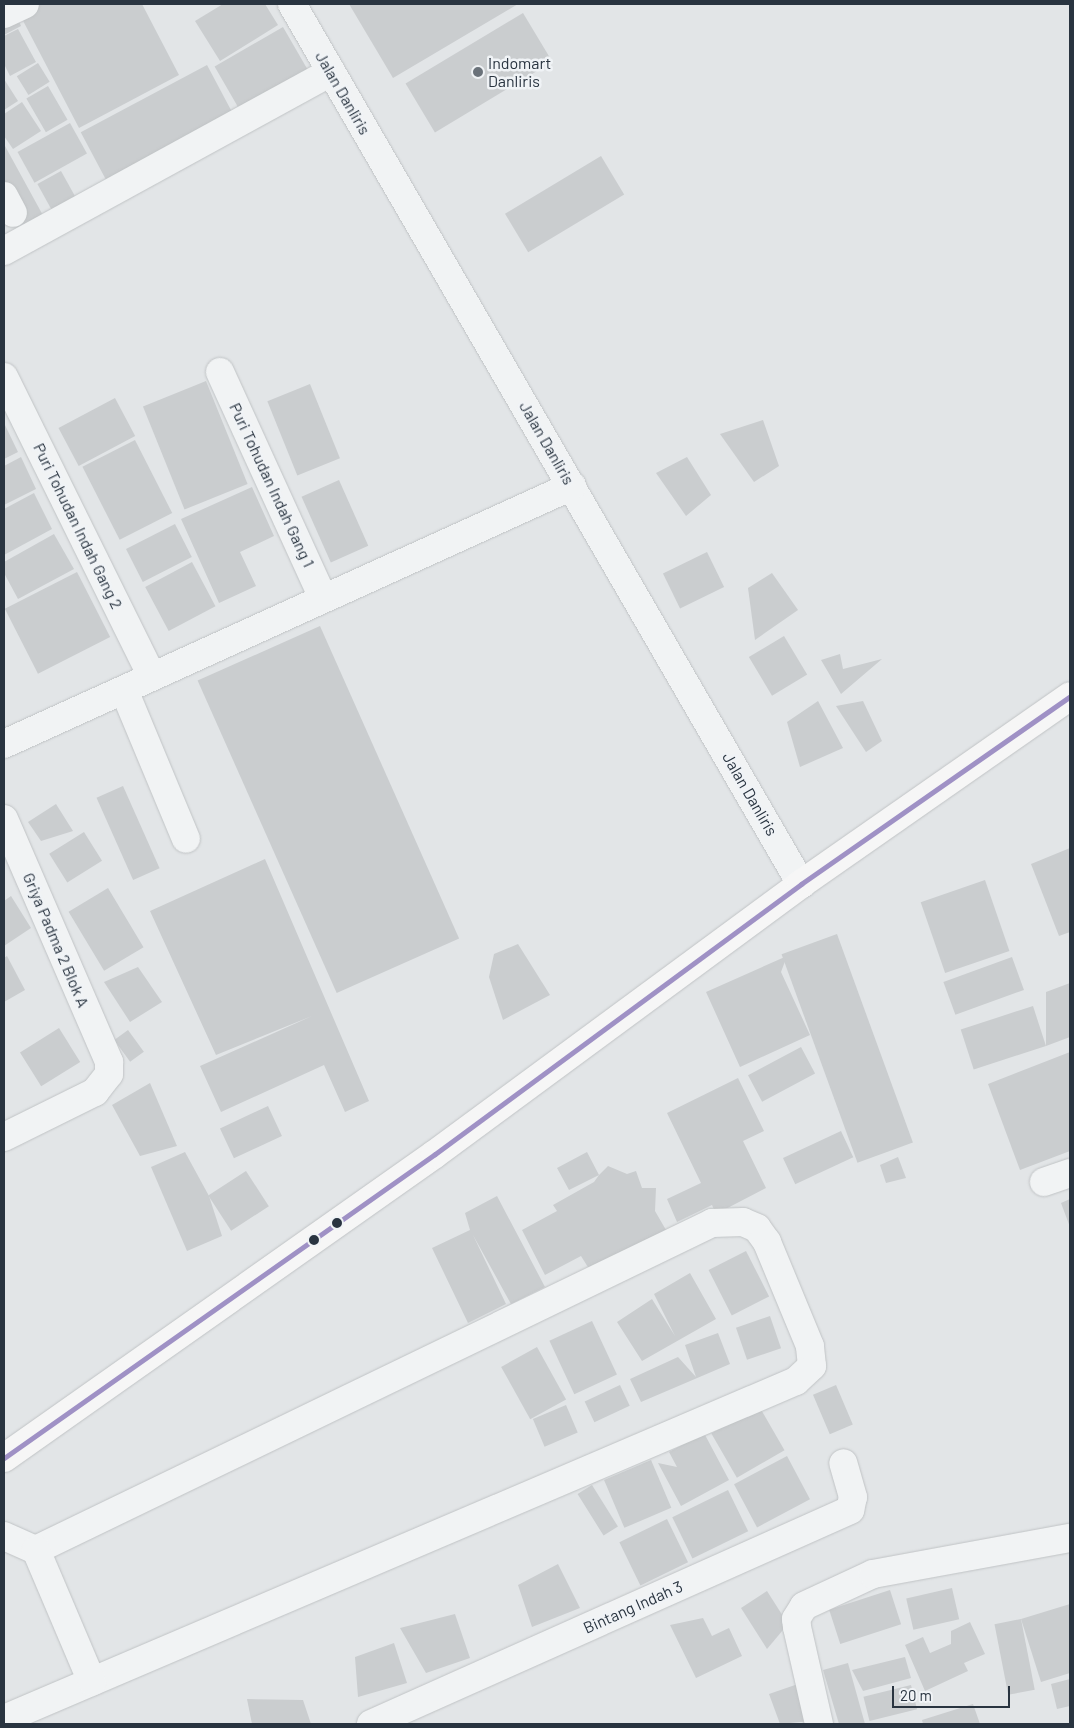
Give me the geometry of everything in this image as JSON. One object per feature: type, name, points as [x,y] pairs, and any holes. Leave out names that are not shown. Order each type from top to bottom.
[{"type":"main road","points":[[4,1458],[435,1154],[801,884],[1070,696]]},
{"type":"street","points":[[4,14],[25,4]]},
{"type":"street","name":"Jalan Danliris","points":[[292,4],[801,884]]},
{"type":"street","points":[[4,250],[331,72]]},
{"type":"street","name":"Puri Tohudan Indah Gang 1","points":[[220,372],[324,598]]},
{"type":"street","name":"Puri Tohudan Indah Gang 2","points":[[4,377],[152,676]]},
{"type":"street","points":[[4,744],[572,486]]},
{"type":"street","points":[[124,690],[186,839]]},
{"type":"street","name":"Griya Padma 2 Blok A","points":[[4,819],[109,1062],[110,1074],[95,1092],[4,1137]]},
{"type":"street","points":[[1044,1182],[1070,1173]]},
{"type":"street","points":[[9,1715],[92,1682],[796,1381],[812,1366],[810,1346],[767,1242],[756,1228],[743,1222],[712,1223],[36,1550]]},
{"type":"street","name":"Bintang Indah 3","points":[[371,1724],[850,1510],[853,1497],[842,1463]]},
{"type":"street","points":[[4,1536],[36,1550],[92,1682]]},
{"type":"street","points":[[819,1724],[797,1627],[796,1619],[804,1606],[873,1574],[1070,1538]]},
{"type":"building","points":[[37,4],[142,4],[179,75],[79,128],[19,13]]},
{"type":"building","points":[[223,4],[265,4],[278,25],[220,61],[195,21]]},
{"type":"building","points":[[349,4],[518,4],[393,78]]},
{"type":"building","points":[[15,12],[21,26],[4,35],[4,17]]},
{"type":"building","name":"Indomart Danliris","points":[[523,13],[552,62],[435,132],[406,84]]},
{"type":"building","points":[[283,27],[309,72],[241,112],[215,66]]},
{"type":"building","points":[[18,29],[36,62],[10,76],[4,64],[4,36]]},
{"type":"building","points":[[38,63],[50,82],[28,95],[17,76]]},
{"type":"building","points":[[207,65],[237,122],[111,189],[81,132]]},
{"type":"building","points":[[4,79],[18,101],[4,110]]},
{"type":"building","points":[[48,86],[68,120],[46,132],[26,98]]},
{"type":"building","points":[[22,102],[41,131],[13,149],[4,136],[4,114]]},
{"type":"building","points":[[70,123],[87,154],[34,183],[18,152]]},
{"type":"building","points":[[5,146],[45,219],[26,229],[4,190]]},
{"type":"building","points":[[601,156],[624,195],[528,252],[505,214]]},
{"type":"building","points":[[61,171],[80,205],[56,218],[37,184]]},
{"type":"building","points":[[206,381],[248,484],[185,509],[143,406]]},
{"type":"building","points":[[310,384],[340,458],[297,475],[267,401]]},
{"type":"building","points":[[115,398],[135,436],[79,466],[58,428]]},
{"type":"building","points":[[763,420],[779,466],[754,482],[720,434]]},
{"type":"building","points":[[4,423],[18,452],[4,459]]},
{"type":"building","points":[[135,440],[172,513],[120,540],[82,467]]},
{"type":"building","points":[[21,457],[36,489],[4,505],[4,466]]},
{"type":"building","points":[[687,457],[711,495],[686,516],[656,473]]},
{"type":"building","points":[[339,480],[368,546],[331,562],[302,497]]},
{"type":"building","points":[[252,487],[274,536],[240,552],[256,586],[219,603],[181,519]]},
{"type":"building","points":[[34,493],[52,529],[4,555],[4,509]]},
{"type":"building","points":[[175,524],[192,557],[143,582],[126,549]]},
{"type":"building","points":[[54,534],[74,569],[18,599],[4,573],[4,562]]},
{"type":"building","points":[[707,552],[724,587],[680,609],[663,573]]},
{"type":"building","points":[[192,562],[215,606],[169,631],[145,587]]},
{"type":"building","points":[[77,572],[110,637],[38,674],[5,609]]},
{"type":"building","points":[[772,573],[798,610],[755,640],[748,588]]},
{"type":"building","points":[[320,626],[459,938],[337,993],[198,681]]},
{"type":"building","points":[[784,636],[807,675],[772,696],[749,657]]},
{"type":"building","points":[[840,654],[843,669],[882,659],[841,694],[821,660]]},
{"type":"building","points":[[818,701],[843,748],[800,767],[787,722]]},
{"type":"building","points":[[863,701],[882,741],[866,752],[836,706]]},
{"type":"building","points":[[123,786],[160,868],[133,880],[97,798]]},
{"type":"building","points":[[56,804],[73,831],[41,841],[28,822]]},
{"type":"building","points":[[84,832],[102,861],[67,883],[49,854]]},
{"type":"building","points":[[1070,848],[1070,932],[1059,936],[1031,864]]},
{"type":"building","points":[[265,859],[369,1101],[345,1112],[324,1065],[221,1112],[200,1066],[312,1016],[216,1055],[150,911]]},
{"type":"building","points":[[985,880],[1009,951],[945,973],[921,902]]},
{"type":"building","points":[[108,888],[144,947],[104,971],[69,912]]},
{"type":"building","points":[[11,896],[31,928],[4,946],[4,901]]},
{"type":"building","points":[[837,934],[913,1143],[857,1163],[782,954]]},
{"type":"building","points":[[518,944],[550,995],[503,1020],[489,977],[494,954]]},
{"type":"building","points":[[7,956],[25,990],[4,1002],[4,958]]},
{"type":"building","points":[[787,956],[781,972],[810,1035],[740,1067],[706,992]]},
{"type":"building","points":[[1012,957],[1024,990],[955,1015],[943,982]]},
{"type":"building","points":[[138,967],[162,1002],[130,1022],[104,982]]},
{"type":"building","points":[[1070,983],[1070,1037],[1046,1046],[1046,992]]},
{"type":"building","points":[[1033,1006],[1046,1046],[974,1069],[961,1029]]},
{"type":"building","points":[[59,1028],[80,1062],[41,1086],[20,1052]]},
{"type":"building","points":[[128,1030],[144,1052],[130,1062],[114,1040]]},
{"type":"building","points":[[801,1047],[815,1073],[762,1102],[748,1075]]},
{"type":"building","points":[[1070,1052],[1070,1151],[1020,1170],[988,1084]]},
{"type":"building","points":[[738,1078],[764,1131],[743,1141],[766,1188],[716,1214],[712,1205],[677,1222],[667,1199],[701,1183],[667,1113]]},
{"type":"building","points":[[150,1083],[177,1146],[140,1156],[112,1105]]},
{"type":"building","points":[[268,1106],[282,1136],[234,1158],[220,1128]]},
{"type":"building","points":[[841,1131],[853,1157],[795,1184],[783,1158]]},
{"type":"building","points":[[185,1152],[209,1196],[222,1236],[187,1251],[151,1167]]},
{"type":"building","points":[[587,1152],[599,1175],[569,1190],[557,1168]]},
{"type":"building","points":[[898,1157],[906,1178],[886,1183],[880,1165]]},
{"type":"building","points":[[608,1166],[627,1174],[636,1171],[642,1188],[656,1188],[655,1211],[666,1230],[591,1272],[581,1256],[545,1275],[522,1230],[557,1211],[553,1205],[594,1182]]},
{"type":"building","points":[[246,1171],[269,1206],[231,1231],[208,1196]]},
{"type":"building","points":[[497,1196],[545,1287],[511,1304],[473,1235],[506,1304],[468,1323],[432,1248],[470,1230],[465,1213]]},
{"type":"building","points":[[1070,1199],[1070,1227],[1061,1203]]},
{"type":"building","points":[[746,1251],[769,1296],[732,1316],[709,1270]]},
{"type":"building","points":[[690,1273],[716,1319],[642,1361],[617,1322],[652,1299],[675,1336],[654,1294]]},
{"type":"building","points":[[770,1316],[781,1348],[747,1360],[736,1328]]},
{"type":"building","points":[[592,1321],[617,1374],[574,1394],[549,1341]]},
{"type":"building","points":[[718,1333],[730,1364],[641,1402],[630,1379],[678,1357],[696,1377],[685,1345]]},
{"type":"building","points":[[537,1347],[566,1399],[530,1419],[501,1367]]},
{"type":"building","points":[[620,1385],[630,1406],[594,1422],[585,1401]]},
{"type":"building","points":[[836,1385],[853,1425],[830,1434],[813,1395]]},
{"type":"building","points":[[566,1405],[578,1433],[545,1447],[533,1419]]},
{"type":"building","points":[[759,1406],[785,1450],[737,1478],[711,1434]]},
{"type":"building","points":[[704,1433],[729,1480],[681,1506],[658,1463],[677,1467],[669,1452]]},
{"type":"building","points":[[787,1456],[810,1499],[757,1527],[734,1484]]},
{"type":"building","points":[[651,1460],[671,1508],[624,1528],[604,1480]]},
{"type":"building","points":[[592,1485],[618,1527],[604,1536],[578,1494]]},
{"type":"building","points":[[728,1490],[748,1531],[692,1559],[672,1517]]},
{"type":"building","points":[[667,1519],[688,1562],[640,1585],[619,1542]]},
{"type":"building","points":[[558,1564],[580,1608],[532,1627],[518,1585]]},
{"type":"building","points":[[952,1588],[959,1619],[913,1630],[906,1599]]},
{"type":"building","points":[[890,1590],[901,1624],[840,1644],[829,1610]]},
{"type":"building","points":[[767,1591],[788,1624],[767,1649],[741,1608]]},
{"type":"building","points":[[1070,1604],[1070,1673],[1041,1682],[1021,1619]]},
{"type":"building","points":[[455,1614],[470,1658],[426,1673],[400,1628]]},
{"type":"building","points":[[703,1618],[712,1636],[729,1628],[742,1656],[696,1678],[670,1625]]},
{"type":"building","points":[[1021,1619],[1035,1690],[1008,1695],[994,1624]]},
{"type":"building","points":[[970,1622],[985,1654],[964,1663],[968,1671],[925,1691],[905,1645],[923,1637],[930,1653],[951,1644],[951,1631]]},
{"type":"building","points":[[394,1643],[407,1683],[358,1697],[355,1657]]},
{"type":"building","points":[[905,1657],[911,1678],[863,1691],[852,1670]]},
{"type":"building","points":[[848,1663],[865,1724],[839,1724],[823,1670]]},
{"type":"building","points":[[1070,1679],[1070,1706],[1057,1709],[1051,1684]]},
{"type":"building","points":[[798,1684],[811,1721],[780,1724],[769,1694]]},
{"type":"building","points":[[911,1685],[917,1709],[870,1721],[863,1697]]},
{"type":"building","points":[[247,1699],[303,1700],[311,1724],[252,1724]]},
{"type":"building","points":[[973,1704],[980,1724],[923,1724],[922,1720]]},
{"type":"transit line","points":[[4,1458],[435,1154],[801,884],[1070,696]]},
{"type":"place","name":"Indomart Danliris","points":[[478,72]]}]
